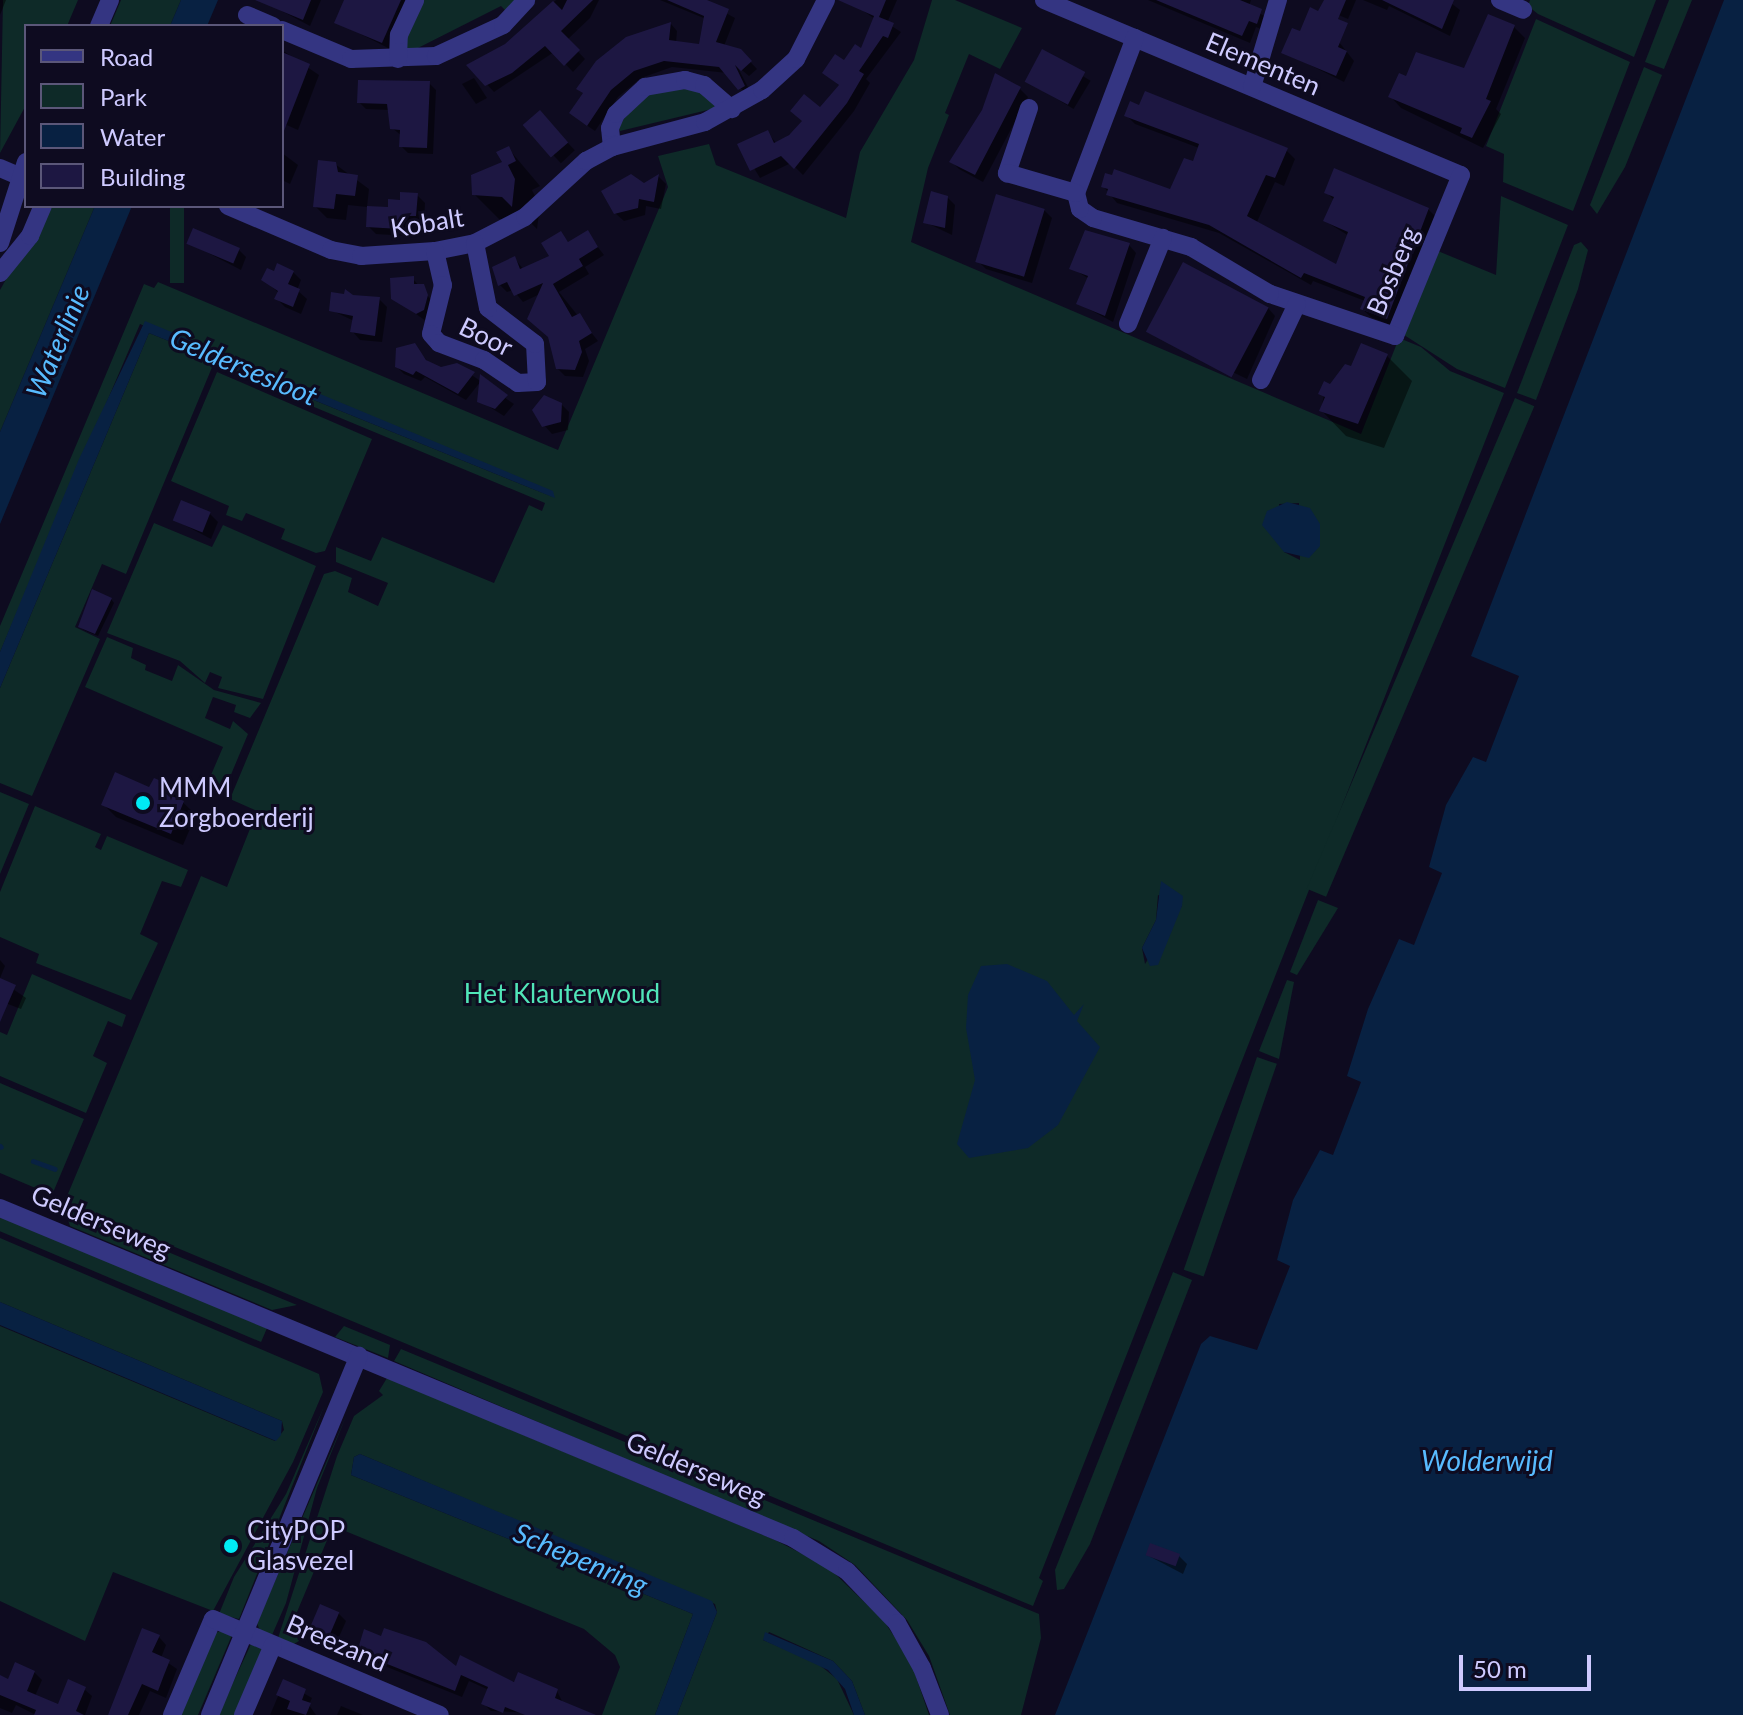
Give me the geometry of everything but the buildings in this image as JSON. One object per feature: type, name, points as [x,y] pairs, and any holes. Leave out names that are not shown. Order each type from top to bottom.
[{"type":"street","points":[[100,24],[110,0]]},
{"type":"street","points":[[398,59],[399,35],[415,0]]},
{"type":"street","points":[[284,31],[351,59],[398,59],[458,48],[503,25],[526,0]]},
{"type":"street","name":"Kobalt","points":[[233,208],[331,250],[388,257],[475,243],[525,217],[586,161],[612,147],[705,122],[732,109],[796,59],[826,0]]},
{"type":"street","name":"Elementen","points":[[1044,0],[1461,175]]},
{"type":"street","points":[[1252,87],[1278,0]]},
{"type":"street","points":[[1500,0],[1523,10]]},
{"type":"street","points":[[248,14],[269,24]]},
{"type":"street","points":[[1029,108],[1007,173],[1076,193],[1135,38]]},
{"type":"street","points":[[612,147],[610,128],[616,114],[645,87],[685,80],[704,85],[732,109]]},
{"type":"street","points":[[0,168],[24,173],[0,243]]},
{"type":"street","name":"Bosberg","points":[[1076,193],[1080,209],[1093,218],[1191,247],[1297,304],[1395,336],[1461,175]]},
{"type":"street","points":[[0,273],[30,236],[42,208]]},
{"type":"street","points":[[1128,324],[1163,238]]},
{"type":"street","name":"Boor","points":[[435,251],[443,285],[431,334],[439,343],[484,360],[518,383],[537,382],[535,344],[488,308],[475,243]]},
{"type":"street","points":[[1261,380],[1297,304]]},
{"type":"street","name":"Gelderseweg","points":[[0,1208],[359,1356],[819,1552],[847,1571],[897,1623],[922,1668],[940,1715]]},
{"type":"street","points":[[210,1715],[359,1356]]},
{"type":"street","name":"Breezand","points":[[172,1715],[213,1619],[440,1715]]},
{"type":"street","points":[[243,1715],[273,1645]]},
{"type":"green space","points":[[3,0],[78,0],[68,24],[24,24],[24,109],[0,153]]},
{"type":"green space","points":[[121,0],[181,0],[171,24],[111,24]]},
{"type":"green space","points":[[423,0],[517,0],[506,11],[501,6],[410,52],[403,47]]},
{"type":"green space","name":"Het Klauterwoud","points":[[932,0],[955,0],[1022,28],[1000,69],[969,54],[945,113],[949,115],[928,168],[911,242],[1361,434],[1399,338],[1421,347],[1450,371],[1504,393],[1039,1578],[1043,1581],[1033,1606],[65,1201],[201,876],[227,887],[257,811],[230,799],[324,574],[335,571],[352,578],[348,592],[378,606],[388,583],[336,562],[336,547],[371,561],[382,537],[494,583],[529,505],[542,511],[545,503],[213,365],[126,574],[102,564],[75,627],[100,639],[32,796],[0,783],[0,688],[149,333],[555,498],[140,324],[0,652],[0,626],[144,284],[154,288],[158,282],[558,450],[668,187],[658,156],[709,144],[716,165],[846,218],[860,152],[914,60]],"holes":[[[1299,503],[1300,560],[1284,552],[1279,504]],[[1158,895],[1182,906],[1145,964],[1142,948],[1156,920]]]},
{"type":"green space","points":[[1530,0],[1656,0],[1634,57],[1538,14],[1528,6]]},
{"type":"green space","points":[[1669,0],[1692,0],[1664,69],[1645,62]]},
{"type":"green space","points":[[1536,19],[1630,62],[1573,211],[1503,182],[1504,154],[1486,146]]},
{"type":"green space","points":[[1644,67],[1662,75],[1625,167],[1597,214],[1590,205]]},
{"type":"green space","points":[[669,87],[706,91],[716,108],[620,131],[618,126],[642,97]]},
{"type":"green space","points":[[1501,196],[1568,225],[1505,388],[1457,369],[1401,333],[1433,249],[1496,275]]},
{"type":"green space","points":[[46,208],[94,208],[0,432],[0,290]]},
{"type":"green space","points":[[170,208],[184,208],[184,283],[170,283]]},
{"type":"green space","points":[[1581,242],[1588,250],[1578,289],[1536,400],[1517,393],[1574,245]]},
{"type":"green space","points":[[217,372],[372,439],[325,551],[316,553],[281,539],[285,529],[246,513],[242,521],[226,515],[229,506],[171,481]]},
{"type":"green space","points":[[1515,398],[1534,406],[1326,897],[1307,889]]},
{"type":"green space","points":[[154,523],[212,547],[223,525],[316,566],[263,699],[218,688],[222,677],[210,672],[205,683],[180,661],[107,633]]},
{"type":"green space","points":[[107,637],[133,648],[131,658],[146,665],[145,670],[172,681],[178,665],[214,690],[261,703],[250,718],[234,712],[236,705],[213,697],[205,718],[230,729],[233,721],[248,734],[222,796],[205,789],[223,747],[85,687]]},
{"type":"green space","points":[[0,792],[29,804],[0,874]]},
{"type":"green space","points":[[35,806],[101,834],[95,847],[101,850],[107,836],[188,870],[181,887],[162,881],[140,934],[158,943],[131,1000],[36,963],[39,954],[0,937],[0,892]]},
{"type":"green space","points":[[1318,900],[1338,908],[1297,975],[1290,972]]},
{"type":"green space","points":[[32,974],[126,1015],[122,1027],[108,1021],[93,1056],[107,1063],[86,1113],[0,1076],[0,1032],[7,1035]]},
{"type":"green space","points":[[1287,980],[1294,982],[1279,1059],[1259,1051]]},
{"type":"green space","points":[[1257,1057],[1277,1064],[1204,1277],[1184,1270]]},
{"type":"green space","points":[[0,1083],[84,1119],[52,1195],[0,1173]]},
{"type":"green space","points":[[64,1208],[297,1305],[272,1310],[70,1226]]},
{"type":"green space","points":[[0,1215],[267,1328],[261,1342],[0,1231]]},
{"type":"green space","points":[[0,1238],[319,1374],[323,1392],[293,1462],[213,1611],[113,1572],[85,1641],[0,1601],[0,1326],[275,1441],[284,1430],[282,1421],[0,1302]]},
{"type":"green space","points":[[1173,1272],[1192,1280],[1090,1544],[1064,1589],[1057,1590],[1055,1570]]},
{"type":"green space","points":[[344,1326],[390,1345],[388,1358],[335,1337]]},
{"type":"green space","points":[[401,1349],[1039,1614],[1041,1638],[1021,1715],[950,1715],[929,1656],[907,1620],[855,1565],[819,1541],[394,1361]]},
{"type":"green space","points":[[387,1378],[775,1540],[828,1567],[884,1621],[911,1662],[929,1715],[865,1715],[852,1681],[833,1661],[769,1632],[763,1640],[817,1663],[837,1679],[854,1715],[677,1715],[717,1612],[715,1604],[360,1454],[354,1457],[351,1475],[693,1614],[655,1715],[602,1715],[620,1667],[615,1655],[584,1629],[333,1526],[292,1624],[299,1641],[292,1645],[278,1638],[337,1456],[354,1416],[383,1395],[379,1391]]},
{"type":"green space","points":[[325,1404],[239,1619],[219,1614],[234,1577],[286,1494]]},
{"type":"green space","points":[[347,1414],[317,1488],[286,1603],[272,1635],[260,1631],[257,1623]]},
{"type":"green space","points":[[221,1631],[232,1635],[198,1715],[179,1715],[215,1633]]},
{"type":"green space","points":[[251,1644],[262,1649],[237,1715],[218,1715]]},
{"type":"water","points":[[181,0],[218,0],[208,24],[171,24]]},
{"type":"water","name":"Wolderwijd","points":[[1724,0],[1743,0],[1743,1715],[1055,1715],[1201,1344],[1210,1336],[1257,1350],[1290,1266],[1277,1260],[1293,1200],[1320,1150],[1333,1155],[1361,1082],[1347,1076],[1368,1009],[1399,939],[1414,945],[1442,873],[1429,867],[1446,805],[1473,757],[1486,762],[1519,676],[1471,656]]},
{"type":"water","name":"Waterlinie","points":[[94,208],[131,208],[0,524],[0,432]]},
{"type":"water","name":"Geldersesloot","points":[[145,321],[553,491],[555,498],[149,333],[0,688],[0,652],[79,459]]},
{"type":"water","points":[[1287,502],[1310,508],[1320,524],[1320,546],[1309,558],[1284,552],[1262,525],[1267,511]]},
{"type":"water","points":[[1161,881],[1183,896],[1182,906],[1158,965],[1150,966],[1142,948],[1156,920]]},
{"type":"water","points":[[1007,964],[1047,981],[1074,1015],[1084,1004],[1077,1021],[1100,1047],[1058,1125],[1028,1148],[969,1158],[957,1144],[975,1080],[966,1028],[968,995],[981,966]]},
{"type":"water","points":[[0,1302],[282,1421],[281,1435],[276,1441],[0,1325]]},
{"type":"water","name":"Schepenring","points":[[360,1454],[712,1601],[717,1612],[677,1715],[655,1715],[693,1614],[351,1475],[354,1457]]},
{"type":"water","points":[[765,1632],[833,1661],[852,1681],[865,1715],[854,1715],[845,1689],[828,1670],[763,1640]]},
{"type":"waterway","points":[[33,1161],[55,1169]]},
{"type":"place","name":"MMM Zorgboerderij","points":[[143,803]]},
{"type":"place","name":"CityPOP Glasvezel","points":[[231,1546]]}]
